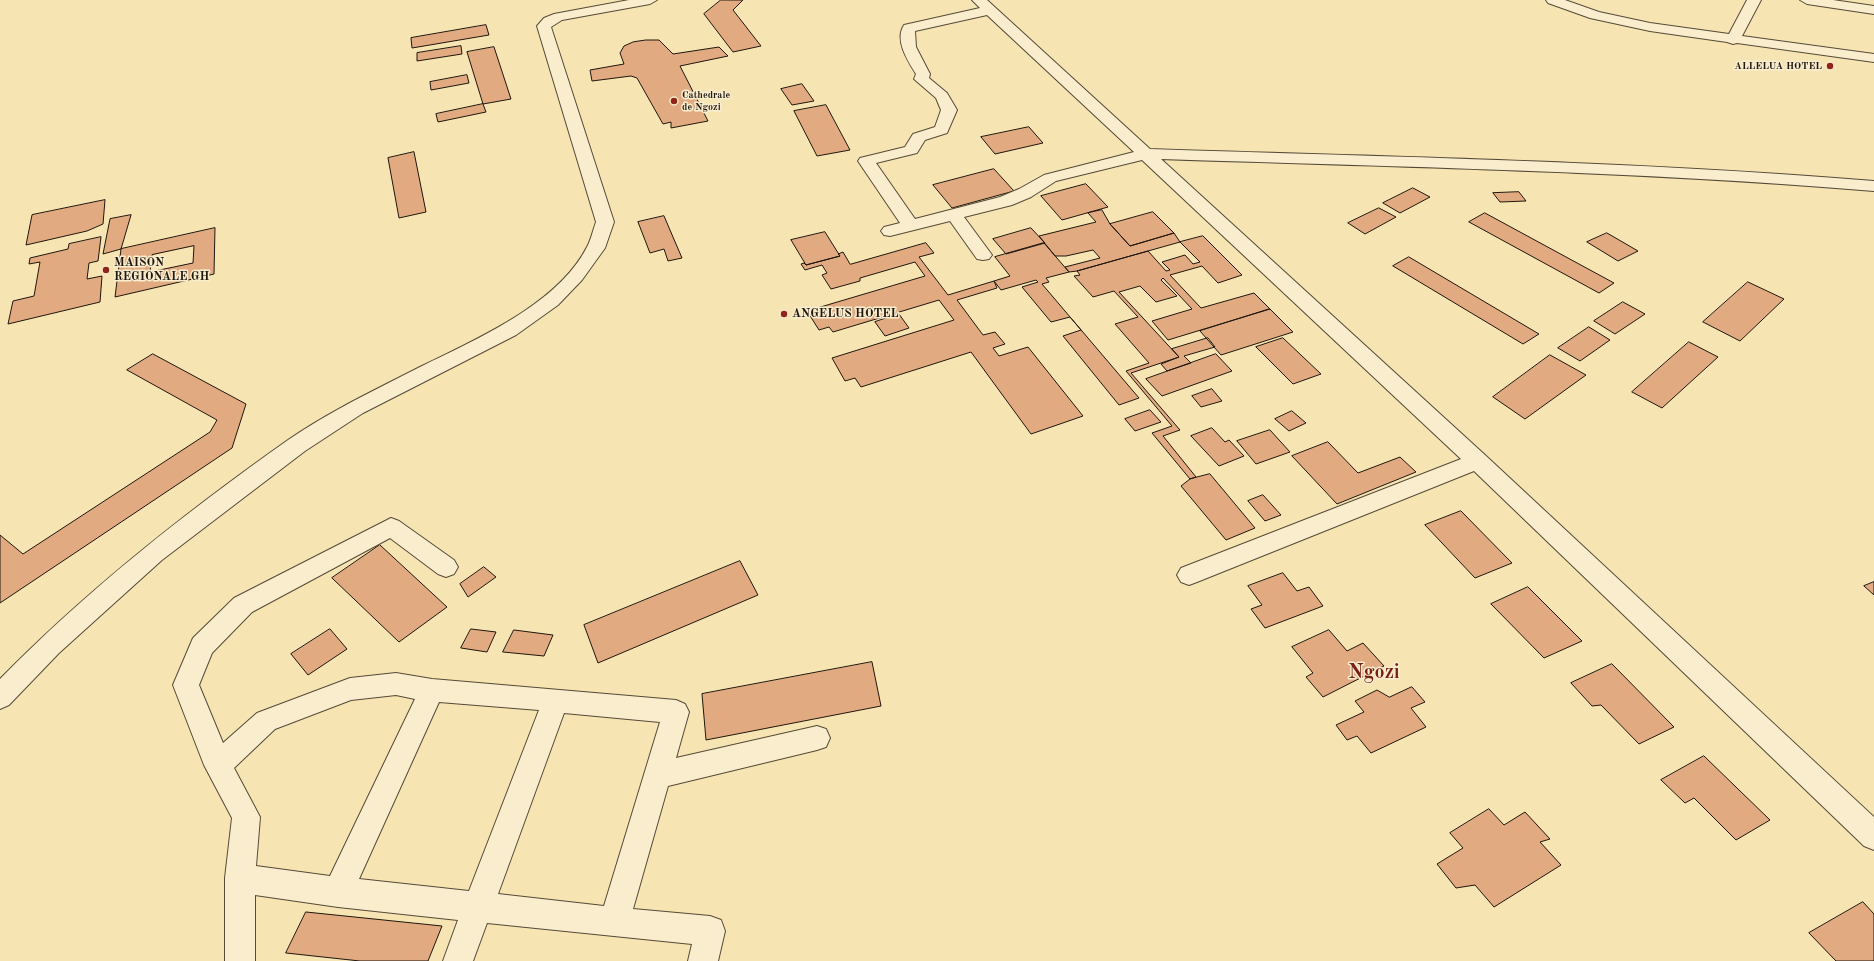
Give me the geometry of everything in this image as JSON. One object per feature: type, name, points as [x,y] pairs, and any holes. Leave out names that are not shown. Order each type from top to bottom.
[{"type":"street","points":[[0,697],[50,645],[154,554],[297,446],[356,408],[509,331],[551,301],[576,276],[596,248],[605,222],[544,26],[548,21],[558,17],[650,0]]},
{"type":"street","points":[[1553,0],[1618,22],[1733,40],[1874,58]]},
{"type":"street","points":[[1733,40],[1754,0]]},
{"type":"street","points":[[1807,0],[1874,10]]},
{"type":"street","points":[[910,225],[866,161],[911,150],[919,137],[942,130],[949,110],[942,96],[921,79],[923,74],[912,56],[906,39],[909,28],[984,5],[1147,154],[1477,461],[1874,836]]},
{"type":"street","points":[[890,231],[1006,201],[1025,193],[1050,178],[1147,154],[1555,167],[1756,176],[1874,186]]},
{"type":"street","points":[[954,215],[983,255]]},
{"type":"street","points":[[1189,575],[1477,461]]},
{"type":"street","points":[[240,961],[240,878],[246,818],[218,765],[186,686],[202,646],[243,605],[391,527],[446,567]]},
{"type":"street","points":[[218,765],[266,721],[350,689],[396,684],[432,690],[676,712],[614,922]]},
{"type":"street","points":[[338,892],[432,690]]},
{"type":"street","points":[[458,961],[556,700]]},
{"type":"street","points":[[658,775],[817,738]]},
{"type":"street","points":[[240,878],[477,909],[710,931],[702,961]]},
{"type":"building","points":[[721,0],[743,0],[733,10],[761,46],[733,52],[704,14]]},
{"type":"building","points":[[486,25],[489,35],[412,48],[411,38]]},
{"type":"building","name":"Cathedrale de Ngozi","points":[[659,40],[673,54],[719,47],[728,56],[680,66],[708,121],[671,128],[671,122],[663,124],[637,78],[631,76],[592,81],[590,70],[624,64],[620,53],[624,46],[633,42]]},
{"type":"building","points":[[461,46],[462,54],[417,61],[417,53]]},
{"type":"building","points":[[494,47],[511,99],[483,104],[467,52]]},
{"type":"building","points":[[467,75],[469,83],[431,90],[430,82]]},
{"type":"building","points":[[802,84],[814,101],[792,105],[781,89]]},
{"type":"building","points":[[483,104],[486,112],[438,122],[436,114]]},
{"type":"building","points":[[826,105],[850,150],[817,156],[794,111]]},
{"type":"building","points":[[1029,127],[1043,143],[995,154],[981,137]]},
{"type":"building","points":[[414,152],[426,212],[399,218],[388,158]]},
{"type":"building","points":[[994,169],[1014,191],[952,208],[933,185]]},
{"type":"building","points":[[1086,184],[1108,207],[1062,220],[1041,196]]},
{"type":"building","points":[[1413,188],[1430,197],[1400,213],[1383,203]]},
{"type":"building","points":[[1519,192],[1526,201],[1500,202],[1493,193]]},
{"type":"building","points":[[105,200],[103,224],[87,231],[26,245],[32,215]]},
{"type":"building","points":[[1379,208],[1396,217],[1365,234],[1348,223]]},
{"type":"building","points":[[1102,210],[1110,224],[1130,246],[1174,233],[1180,242],[1069,272],[1065,267],[1100,258],[1093,250],[1066,256],[1055,256],[1039,236],[1096,222],[1088,213]]},
{"type":"building","points":[[1153,212],[1174,233],[1130,246],[1110,224]]},
{"type":"building","points":[[1485,213],[1614,283],[1599,293],[1469,222]]},
{"type":"building","points":[[131,215],[121,249],[103,254],[110,219]]},
{"type":"building","points":[[664,216],[682,258],[668,261],[664,249],[650,253],[638,222]]},
{"type":"building","points":[[215,228],[214,274],[115,297],[121,249]],"holes":[[[194,246],[193,263],[150,272],[152,255]]]},
{"type":"building","points":[[1031,228],[1045,243],[1006,254],[993,239]]},
{"type":"building","points":[[825,232],[840,256],[806,265],[791,240]]},
{"type":"building","points":[[1607,233],[1638,251],[1618,261],[1587,242]]},
{"type":"building","points":[[1203,236],[1242,275],[1218,283],[1202,266],[1170,275],[1201,308],[1254,293],[1270,309],[1168,340],[1152,321],[1192,309],[1163,278],[1161,280],[1177,296],[1156,302],[1140,286],[1119,292],[1179,357],[1131,373],[1180,430],[1163,436],[1196,477],[1190,479],[1152,433],[1172,426],[1126,371],[1149,363],[1115,324],[1138,317],[1114,291],[1093,297],[1074,276],[1080,275],[1077,271],[1148,251],[1166,271],[1170,270],[1162,262],[1185,255],[1193,264],[1200,262],[1180,242]]},
{"type":"building","points":[[101,237],[98,261],[89,263],[87,279],[102,276],[100,302],[8,324],[13,301],[34,296],[40,262],[29,264],[30,258],[68,249],[69,244]]},
{"type":"building","points":[[926,243],[934,253],[919,257],[948,295],[994,281],[997,288],[957,300],[983,335],[995,332],[1005,344],[993,348],[999,356],[1028,347],[1083,416],[1031,434],[971,352],[861,387],[855,378],[845,381],[832,358],[954,320],[939,300],[833,332],[829,327],[819,330],[807,311],[925,276],[915,262],[860,278],[860,281],[831,289],[822,275],[827,273],[822,265],[805,270],[801,264],[804,263],[806,265],[840,256],[838,254],[843,252],[850,264]]},
{"type":"building","points":[[1044,243],[1069,272],[1046,278],[1049,282],[1042,284],[1139,398],[1119,405],[1063,336],[1081,330],[1070,317],[1051,322],[1022,287],[1038,282],[1036,280],[1001,290],[994,281],[1010,276],[995,257]]},
{"type":"building","points":[[1409,257],[1539,334],[1523,344],[1393,266]]},
{"type":"building","points":[[1748,282],[1784,299],[1740,341],[1703,322]]},
{"type":"building","points":[[1623,302],[1645,314],[1615,334],[1594,321]]},
{"type":"building","points":[[1270,309],[1293,332],[1221,355],[1200,331]]},
{"type":"building","points":[[899,314],[909,328],[885,336],[875,322]]},
{"type":"building","points":[[1589,327],[1610,340],[1580,361],[1558,348]]},
{"type":"building","points":[[1208,338],[1215,347],[1184,356],[1191,363],[1167,371],[1161,364],[1179,357],[1172,349]]},
{"type":"building","points":[[1283,338],[1321,374],[1293,384],[1256,347]]},
{"type":"building","points":[[1689,342],[1718,357],[1662,408],[1632,392]]},
{"type":"building","points":[[153,354],[246,404],[232,448],[0,603],[0,535],[23,554],[210,432],[217,420],[127,370]]},
{"type":"building","points":[[1216,354],[1232,371],[1162,396],[1146,379]]},
{"type":"building","points":[[1550,355],[1586,375],[1525,419],[1493,397]]},
{"type":"building","points":[[1212,389],[1222,401],[1201,407],[1192,396]]},
{"type":"building","points":[[1150,410],[1161,422],[1135,431],[1125,419]]},
{"type":"building","points":[[1292,411],[1306,423],[1289,431],[1275,419]]},
{"type":"building","points":[[1212,428],[1225,442],[1229,440],[1244,456],[1219,466],[1191,436]]},
{"type":"building","points":[[1270,430],[1290,452],[1256,464],[1237,441]]},
{"type":"building","points":[[1328,442],[1358,473],[1400,457],[1416,472],[1337,504],[1292,456]]},
{"type":"building","points":[[1210,474],[1255,528],[1226,540],[1181,486],[1190,479]]},
{"type":"building","points":[[1263,495],[1281,515],[1265,521],[1248,501]]},
{"type":"building","points":[[1461,511],[1512,563],[1475,578],[1425,525]]},
{"type":"building","points":[[380,545],[447,607],[399,642],[332,578]]},
{"type":"building","points":[[740,561],[758,595],[598,663],[584,625]]},
{"type":"building","points":[[484,567],[496,577],[468,597],[460,584]]},
{"type":"building","points":[[1283,573],[1297,591],[1309,587],[1323,606],[1265,628],[1251,609],[1262,605],[1248,586]]},
{"type":"building","points":[[1874,582],[1874,595],[1864,586]]},
{"type":"building","points":[[1528,587],[1582,641],[1544,658],[1491,604]]},
{"type":"building","points":[[330,629],[347,649],[308,675],[291,654]]},
{"type":"building","points":[[471,629],[496,632],[487,652],[461,648]]},
{"type":"building","points":[[514,630],[553,635],[544,656],[503,652]]},
{"type":"building","points":[[1329,630],[1347,651],[1363,643],[1384,666],[1323,697],[1306,677],[1313,673],[1292,647]]},
{"type":"building","points":[[872,662],[881,706],[706,740],[702,694]]},
{"type":"building","points":[[1612,664],[1674,727],[1639,744],[1601,705],[1592,706],[1571,683]]},
{"type":"building","points":[[1412,687],[1425,702],[1411,708],[1426,727],[1371,753],[1357,736],[1347,740],[1336,725],[1364,712],[1355,701],[1377,690],[1389,697]]},
{"type":"building","points":[[1704,756],[1770,820],[1736,840],[1694,798],[1685,803],[1661,780]]},
{"type":"building","points":[[1489,809],[1504,825],[1525,812],[1550,839],[1540,842],[1561,865],[1494,907],[1475,885],[1456,888],[1437,864],[1463,848],[1450,833]]},
{"type":"building","points":[[1863,902],[1874,914],[1874,961],[1836,961],[1809,933]]},
{"type":"building","points":[[306,912],[442,926],[428,961],[360,961],[286,953]]},
{"type":"place","name":"ALLELUA HOTEL","points":[[1830,66]]},
{"type":"place","name":"Cathedrale de Ngozi","points":[[674,101]]},
{"type":"place","name":"MAISON REGIONALE GH","points":[[106,270]]},
{"type":"place","name":"ANGELUS HOTEL","points":[[784,314]]},
{"type":"district","name":"Ngozi","points":[[1374,673]]}]
